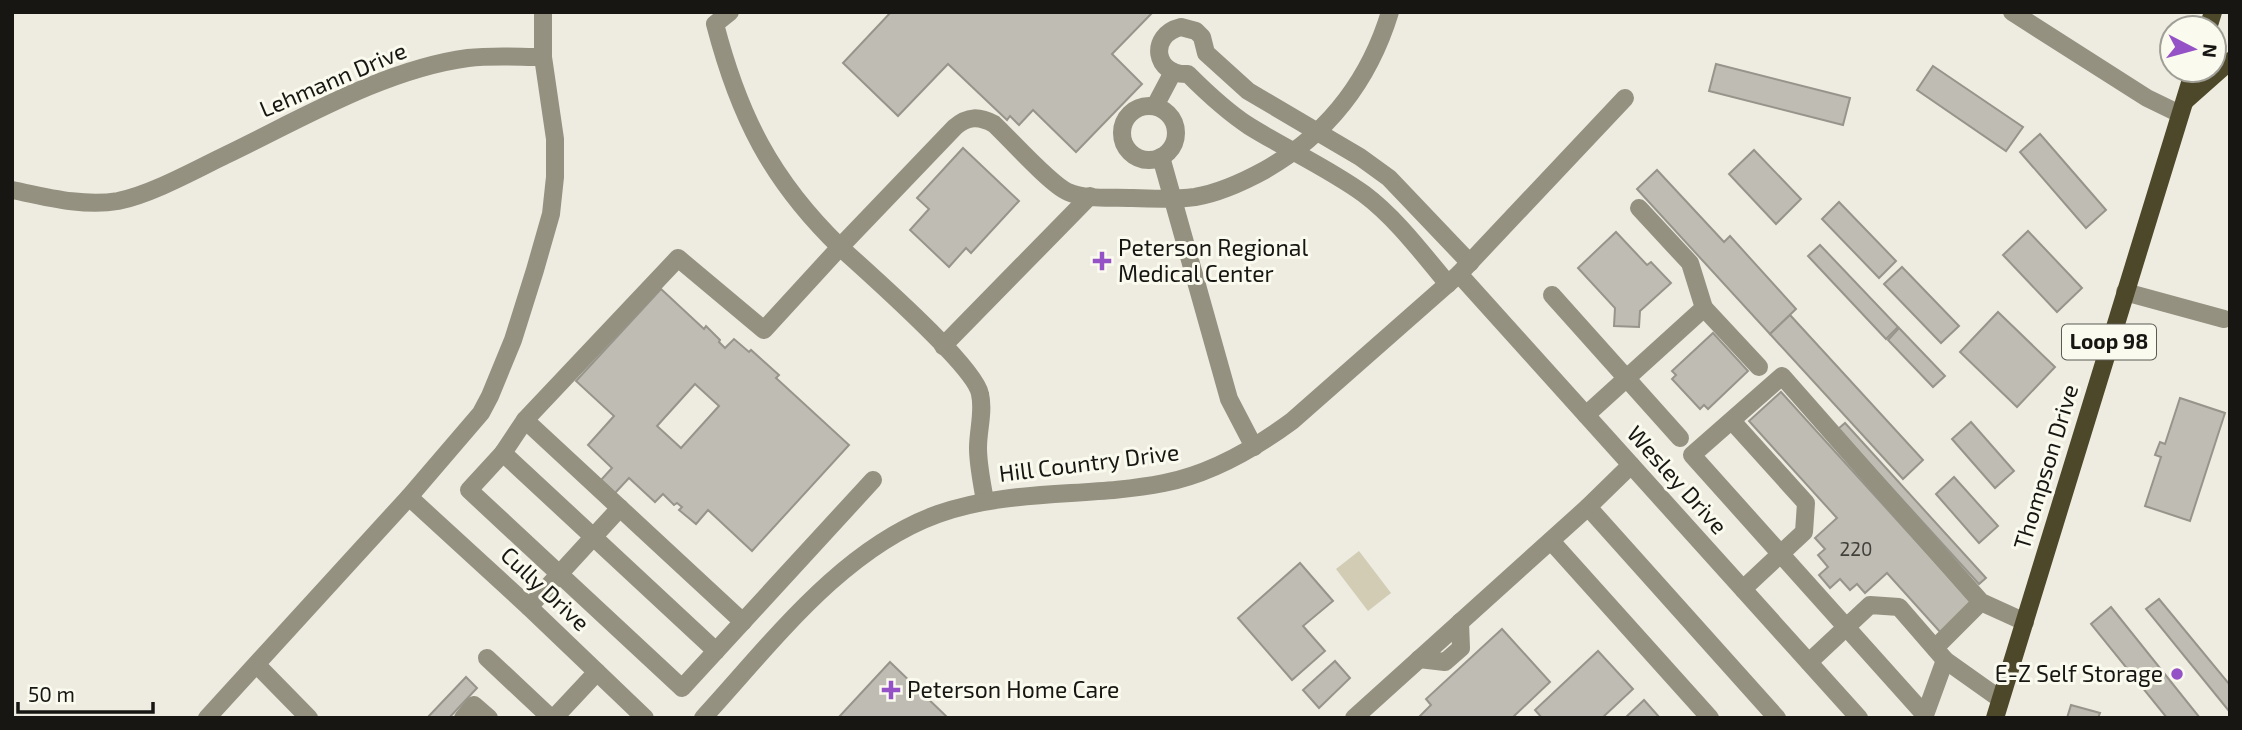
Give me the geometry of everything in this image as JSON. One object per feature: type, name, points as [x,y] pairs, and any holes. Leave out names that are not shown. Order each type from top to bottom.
[{"type":"main road","points":[[2182,109],[2230,61]]},
{"type":"main road","name":"Thompson Drive","points":[[1995,718],[2190,84]]},
{"type":"street","points":[[206,718],[409,497],[481,414],[490,396],[513,340],[551,214],[555,139],[543,57],[543,12]]},
{"type":"street","points":[[730,12],[713,18],[728,73],[756,139],[793,197],[840,247],[973,376],[980,394],[978,454],[985,501]]},
{"type":"street","points":[[873,480],[682,688],[469,490],[503,453],[525,420],[678,258],[764,330],[955,127],[968,118],[983,118],[994,124],[1069,193],[1173,199],[1197,197],[1230,187],[1296,151],[1319,132],[1345,102],[1373,59],[1390,12]]},
{"type":"street","points":[[2012,12],[2147,98],[2182,109]]},
{"type":"street","points":[[1189,27],[1202,37],[1206,53],[1248,91],[1319,132],[1389,178],[1459,273],[1375,202],[1296,151],[1231,114],[1188,74],[1173,72],[1167,68],[1159,56],[1161,40],[1173,29],[1189,27]]},
{"type":"street","name":"Lehmann Drive","points":[[12,190],[58,200],[118,201],[169,181],[396,77],[466,58],[543,57]]},
{"type":"street","points":[[1155,106],[1173,72]]},
{"type":"street","name":"Hill Country Drive","points":[[703,718],[824,587],[853,563],[903,530],[935,515],[985,501],[1164,483],[1214,467],[1254,447],[1293,421],[1459,273],[1625,98]]},
{"type":"street","points":[[1155,106],[1171,116],[1177,133],[1171,149],[1161,158],[1149,160],[1133,155],[1123,141],[1122,132],[1129,114],[1136,108],[1155,106]]},
{"type":"street","points":[[1161,158],[1229,399],[1254,447]]},
{"type":"street","points":[[943,346],[1090,196]]},
{"type":"street","points":[[1639,208],[1690,263],[1704,309],[1759,367]]},
{"type":"street","name":"Wesley Drive","points":[[1459,273],[1859,718]]},
{"type":"street","points":[[2124,292],[2228,318]]},
{"type":"street","points":[[1552,295],[1680,438]]},
{"type":"street","points":[[1586,415],[1704,309]]},
{"type":"street","points":[[1981,602],[1940,654],[1925,715],[1692,455],[1782,376],[1981,602],[2025,622]]},
{"type":"street","points":[[525,420],[743,622]]},
{"type":"street","points":[[1731,421],[1806,503],[1804,532],[1743,589]]},
{"type":"street","points":[[503,453],[716,651]]},
{"type":"street","points":[[1354,718],[1419,659],[1445,662],[1461,649],[1460,622],[1631,465]]},
{"type":"street","name":"Cully Drive","points":[[409,497],[645,718]]},
{"type":"street","points":[[1588,507],[1766,714]]},
{"type":"street","points":[[529,607],[620,508]]},
{"type":"street","points":[[1550,541],[1710,718]]},
{"type":"street","points":[[1809,662],[1870,605],[1899,607],[1940,654],[2000,699]]},
{"type":"street","points":[[487,658],[562,715],[597,671]]},
{"type":"street","points":[[257,665],[309,718]]},
{"type":"street","points":[[463,718],[474,705],[489,718]]},
{"type":"shaded area","points":[[1359,551],[1391,593],[1368,611],[1336,569]]},
{"type":"building","points":[[891,12],[1153,12],[1112,54],[1142,84],[1076,152],[1033,110],[1019,125],[1010,116],[1007,120],[948,64],[898,116],[843,63]]},
{"type":"building","points":[[1716,64],[1850,98],[1843,125],[1709,91]]},
{"type":"building","points":[[1933,66],[2023,127],[2006,151],[1917,90]]},
{"type":"building","points":[[2040,134],[2106,210],[2086,228],[2020,152]]},
{"type":"building","points":[[963,148],[1019,201],[971,253],[966,248],[949,267],[910,230],[929,209],[917,198]]},
{"type":"building","points":[[1754,150],[1801,199],[1776,224],[1729,174]]},
{"type":"building","points":[[1657,170],[1724,242],[1730,236],[1796,309],[1770,334],[1637,189]]},
{"type":"building","points":[[1839,202],[1896,261],[1879,278],[1822,219]]},
{"type":"building","points":[[2028,231],[2082,288],[2057,312],[2003,255]]},
{"type":"building","points":[[1616,232],[1647,265],[1651,262],[1671,283],[1640,311],[1639,327],[1614,326],[1615,308],[1578,268]]},
{"type":"building","points":[[1820,245],[1898,327],[1886,339],[1808,256]]},
{"type":"building","points":[[1902,267],[1959,326],[1941,343],[1884,284]]},
{"type":"building","points":[[661,289],[704,329],[706,326],[725,348],[734,339],[749,352],[751,350],[779,375],[776,378],[849,445],[752,551],[708,510],[696,524],[679,510],[682,507],[677,503],[674,505],[663,494],[655,502],[629,478],[615,493],[601,480],[612,468],[588,445],[614,416],[576,381]],"holes":[[[695,384],[719,406],[681,448],[657,426]]]},
{"type":"building","points":[[1998,312],[2055,367],[2017,407],[1960,352]]},
{"type":"building","points":[[1790,315],[1923,460],[1903,479],[1770,334]]},
{"type":"building","points":[[1899,328],[1945,376],[1933,387],[1888,340]]},
{"type":"building","points":[[1713,333],[1748,371],[1708,409],[1704,405],[1700,409],[1672,379],[1676,375],[1672,371]]},
{"type":"building","points":[[1781,392],[1974,605],[1942,634],[1887,573],[1865,593],[1857,584],[1850,590],[1840,579],[1830,588],[1819,575],[1828,567],[1818,555],[1825,549],[1815,538],[1837,518],[1749,421]]},
{"type":"building","points":[[2180,398],[2225,413],[2190,521],[2145,506],[2161,457],[2155,455],[2160,442],[2165,444]]},
{"type":"building","points":[[1971,422],[2014,471],[1995,488],[1952,439]]},
{"type":"building","points":[[1845,423],[1986,578],[1979,584],[1838,429]]},
{"type":"building","points":[[1954,477],[1998,526],[1979,543],[1936,494]]},
{"type":"building","points":[[1300,563],[1333,601],[1303,626],[1325,651],[1292,680],[1238,618]]},
{"type":"building","points":[[2159,599],[2230,685],[2229,711],[2146,609]]},
{"type":"building","points":[[2111,607],[2200,718],[2167,718],[2091,624]]},
{"type":"building","points":[[1502,629],[1550,682],[1512,718],[1418,718],[1431,705],[1426,699]]},
{"type":"building","points":[[1598,651],[1633,689],[1602,718],[1542,718],[1535,710]]},
{"type":"building","points":[[1335,661],[1350,678],[1319,708],[1303,690]]},
{"type":"building","name":"Peterson Home Care","points":[[890,662],[948,718],[838,718]]},
{"type":"building","points":[[466,677],[477,688],[449,718],[427,718]]},
{"type":"building","points":[[1644,700],[1660,718],[1625,718]]},
{"type":"building","points":[[2071,705],[2100,713],[2098,718],[2067,718]]},
{"type":"place","name":"Peterson Regional Medical Center","points":[[1102,261]]},
{"type":"place","name":"E-Z Self Storage","points":[[2177,674]]},
{"type":"place","name":"Peterson Home Care","points":[[891,690]]}]
